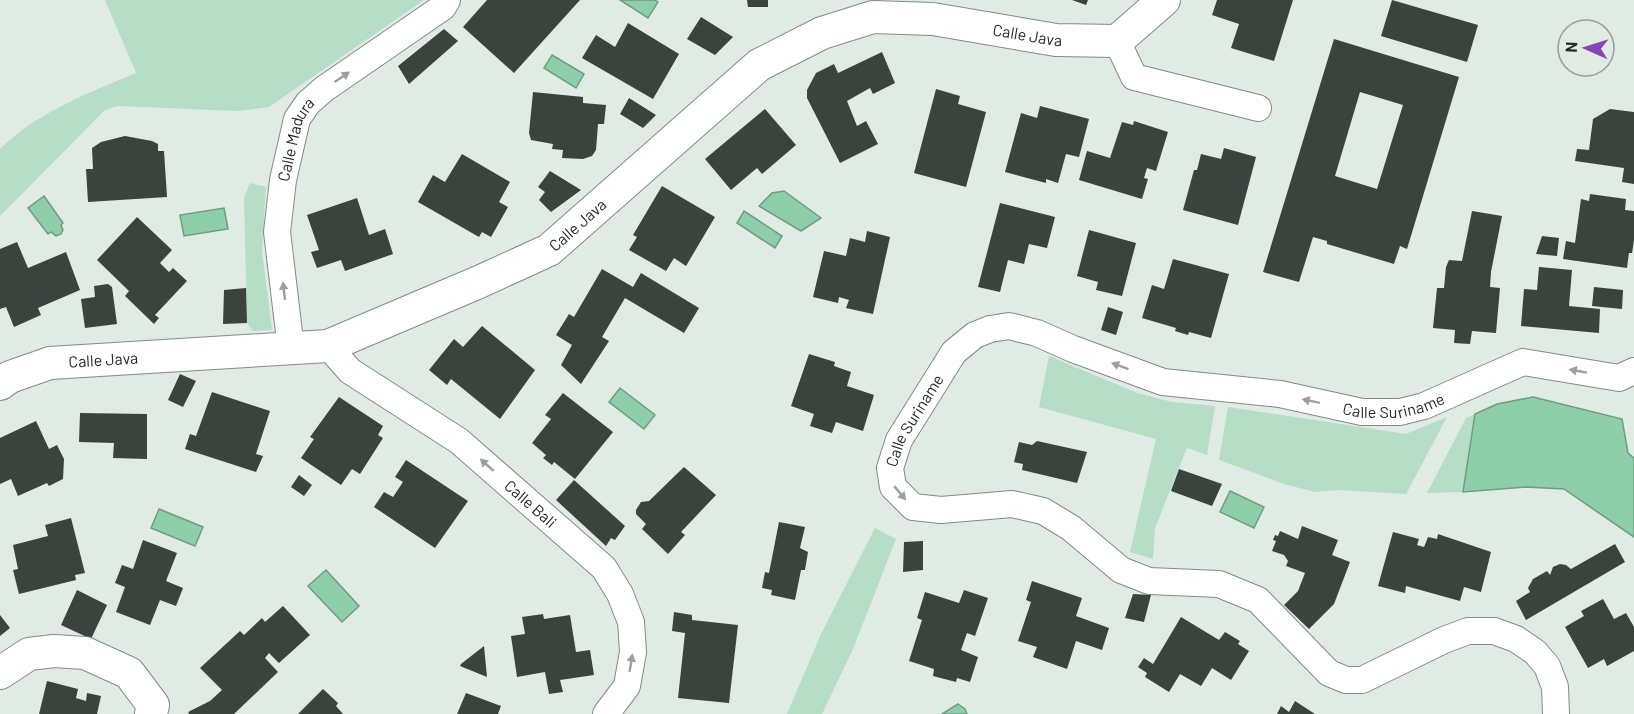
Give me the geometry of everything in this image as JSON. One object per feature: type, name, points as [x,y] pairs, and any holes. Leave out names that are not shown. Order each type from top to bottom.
[{"type":"street","name":"Calle Madura","points":[[291,350],[277,232],[283,180],[297,119],[308,103],[324,89],[443,8],[447,0]]},
{"type":"street","points":[[1164,0],[1117,40],[1134,76],[1258,108]]},
{"type":"street","name":"Calle Java","points":[[0,384],[10,377],[50,363],[328,346],[549,250],[759,65],[822,33],[873,17],[933,19],[1056,40],[1117,40]]},
{"type":"street","name":"Calle Suriname","points":[[1556,714],[1555,687],[1547,666],[1535,652],[1516,639],[1494,631],[1468,632],[1444,640],[1362,680],[1346,680],[1329,674],[1258,600],[1219,584],[1149,581],[1121,570],[1071,528],[1043,511],[1012,504],[941,510],[913,507],[893,487],[890,468],[898,440],[954,352],[975,335],[1009,326],[1036,333],[1163,382],[1280,394],[1362,412],[1400,412],[1424,406],[1523,362],[1619,378],[1634,371]]},
{"type":"street","name":"Calle Bali","points":[[328,346],[350,371],[459,441],[604,568],[620,594],[631,622],[633,652],[627,686],[606,714]]},
{"type":"street","points":[[0,673],[29,654],[54,651],[85,653],[129,673],[153,705],[151,714]]},
{"type":"shaded area","points":[[105,0],[424,0],[269,107],[237,111],[118,106],[105,110],[0,216],[0,149],[30,124],[47,114],[136,73]]},
{"type":"shaded area","points":[[620,0],[655,0],[658,2],[648,18]]},
{"type":"shaded area","points":[[552,55],[584,74],[576,88],[544,68]]},
{"type":"shaded area","points":[[250,183],[266,187],[262,251],[272,330],[253,331],[247,323],[244,197]]},
{"type":"shaded area","points":[[784,191],[821,218],[801,231],[759,206],[772,193]]},
{"type":"shaded area","points":[[44,196],[63,223],[61,234],[56,236],[51,232],[48,234],[28,208]]},
{"type":"shaded area","points":[[224,208],[228,229],[184,236],[180,215]]},
{"type":"shaded area","points":[[744,211],[782,236],[775,248],[737,223]]},
{"type":"shaded area","points":[[1049,356],[1137,393],[1172,402],[1215,406],[1207,455],[1187,448],[1155,528],[1153,559],[1130,552],[1156,439],[1039,407]]},
{"type":"shaded area","points":[[620,388],[655,415],[644,429],[609,402]]},
{"type":"shaded area","points":[[1533,397],[1622,419],[1628,453],[1634,458],[1634,537],[1564,489],[1526,487],[1463,492],[1475,414],[1497,404]]},
{"type":"shaded area","points":[[1228,407],[1406,434],[1447,417],[1406,494],[1340,490],[1315,492],[1284,484],[1219,460]]},
{"type":"shaded area","points":[[1475,414],[1463,492],[1427,493],[1466,418]]},
{"type":"shaded area","points":[[1230,491],[1264,507],[1254,528],[1220,512]]},
{"type":"shaded area","points":[[159,509],[203,527],[195,546],[151,528]]},
{"type":"shaded area","points":[[875,528],[896,539],[853,649],[822,714],[787,714],[821,634]]},
{"type":"shaded area","points":[[326,570],[359,606],[342,622],[308,586]]},
{"type":"shaded area","points":[[958,704],[965,709],[967,714],[942,714]]},
{"type":"building","points":[[487,0],[580,0],[514,73],[463,27]]},
{"type":"building","points":[[747,0],[768,0],[768,7],[748,7]]},
{"type":"building","points":[[1072,0],[1088,0],[1086,5]]},
{"type":"building","points":[[1217,0],[1293,0],[1274,61],[1231,48],[1239,24],[1212,15]]},
{"type":"building","points":[[1392,0],[1478,25],[1467,62],[1381,36]]},
{"type":"building","points":[[701,17],[733,37],[715,55],[687,39]]},
{"type":"building","points":[[628,23],[679,54],[653,99],[582,58],[596,35],[615,47]]},
{"type":"building","points":[[444,29],[458,41],[409,84],[398,66]]},
{"type":"building","points":[[1334,39],[1459,77],[1407,249],[1400,246],[1394,264],[1327,244],[1327,241],[1313,237],[1299,282],[1263,272]],"holes":[[[1360,92],[1403,105],[1377,189],[1335,176]]]},
{"type":"building","points":[[882,52],[895,83],[873,94],[870,88],[847,101],[857,126],[866,121],[878,144],[840,163],[807,98],[807,90],[816,73],[834,64],[838,73]]},
{"type":"building","points":[[936,89],[960,96],[958,104],[986,112],[966,187],[914,173]]},
{"type":"building","points":[[533,92],[583,97],[583,103],[606,105],[604,124],[598,124],[596,150],[592,156],[583,159],[562,158],[563,150],[552,149],[553,144],[531,140],[529,133]]},
{"type":"building","points":[[629,98],[656,115],[643,128],[620,114]]},
{"type":"building","points":[[1040,106],[1089,119],[1079,157],[1066,154],[1058,183],[1046,179],[1046,183],[1005,172],[1021,113],[1037,118]]},
{"type":"building","points":[[765,109],[796,145],[762,174],[757,168],[731,190],[705,159]]},
{"type":"building","points":[[1610,109],[1634,112],[1634,184],[1622,182],[1624,168],[1575,161],[1577,149],[1589,150],[1593,119]]},
{"type":"building","points":[[1134,121],[1168,132],[1156,171],[1147,168],[1144,178],[1148,179],[1142,199],[1079,180],[1087,151],[1110,158],[1122,122],[1133,125]]},
{"type":"building","points":[[125,136],[152,141],[158,144],[158,151],[164,151],[167,197],[88,202],[86,169],[93,169],[92,148],[101,142]]},
{"type":"building","points":[[1224,148],[1256,157],[1238,225],[1183,210],[1201,154],[1221,159]]},
{"type":"building","points":[[462,154],[510,182],[499,202],[508,207],[491,237],[482,232],[479,237],[418,202],[433,175],[445,182]]},
{"type":"building","points":[[550,171],[581,190],[551,212],[539,200],[545,192],[538,187]]},
{"type":"building","points":[[662,186],[715,217],[686,266],[674,258],[666,271],[629,250],[637,237],[633,235]]},
{"type":"building","points":[[1590,194],[1626,199],[1625,210],[1634,211],[1634,240],[1627,268],[1563,259],[1566,241],[1575,243],[1581,199],[1589,201]]},
{"type":"building","points":[[357,198],[369,235],[385,229],[393,254],[345,271],[341,260],[317,268],[311,252],[319,250],[307,215]]},
{"type":"building","points":[[1000,203],[1055,217],[1047,248],[1029,244],[1024,264],[1008,260],[1000,292],[978,287]]},
{"type":"building","points":[[1472,211],[1502,216],[1490,287],[1500,288],[1496,333],[1472,331],[1470,344],[1454,343],[1455,330],[1433,328],[1437,288],[1444,288],[1449,260],[1462,261]]},
{"type":"building","points":[[137,217],[172,250],[160,263],[169,272],[173,268],[187,281],[155,315],[159,318],[154,324],[125,296],[129,291],[97,260]]},
{"type":"building","points":[[1089,230],[1136,243],[1122,296],[1096,290],[1098,282],[1077,276]]},
{"type":"building","points":[[867,231],[890,237],[873,314],[846,308],[849,300],[839,297],[838,303],[813,297],[824,251],[846,256],[850,238],[865,242]]},
{"type":"building","points":[[1542,236],[1559,238],[1557,256],[1536,254]]},
{"type":"building","points":[[17,242],[28,268],[66,252],[80,290],[38,308],[41,315],[14,327],[6,307],[0,309],[0,249]]},
{"type":"building","points":[[1173,259],[1229,274],[1211,338],[1189,332],[1188,335],[1175,331],[1176,328],[1142,318],[1152,285],[1164,289]]},
{"type":"building","points":[[1539,267],[1572,270],[1569,306],[1600,309],[1599,333],[1521,326],[1524,289],[1537,290]]},
{"type":"building","points":[[602,269],[633,287],[641,273],[699,308],[684,333],[625,298],[602,337],[609,341],[581,384],[561,365],[572,345],[556,335],[569,314],[574,317]]},
{"type":"building","points":[[108,284],[112,287],[117,324],[85,328],[81,299],[95,297],[94,286]]},
{"type":"building","points":[[1594,287],[1623,290],[1622,309],[1592,306]]},
{"type":"building","points":[[246,288],[247,323],[223,324],[224,290]]},
{"type":"building","points":[[1108,307],[1123,312],[1116,335],[1101,330]]},
{"type":"building","points":[[482,326],[535,370],[500,419],[451,379],[447,385],[429,370],[454,339],[463,347]]},
{"type":"building","points":[[809,354],[835,362],[834,366],[851,372],[847,386],[874,395],[863,431],[836,422],[832,433],[810,426],[814,414],[791,406]]},
{"type":"building","points":[[180,374],[196,381],[183,407],[168,400]]},
{"type":"building","points":[[212,392],[270,411],[256,454],[263,456],[256,472],[185,449],[190,434],[196,436]]},
{"type":"building","points":[[563,393],[613,432],[575,479],[554,462],[552,465],[543,458],[546,455],[532,443],[551,419],[545,415]]},
{"type":"building","points":[[339,397],[383,426],[378,435],[383,438],[360,474],[352,469],[341,485],[301,458],[314,439],[310,437]]},
{"type":"building","points":[[80,413],[147,414],[147,459],[113,458],[114,443],[79,442]]},
{"type":"building","points":[[36,421],[49,449],[57,445],[64,459],[63,479],[49,486],[47,483],[18,496],[11,479],[0,484],[0,438]]},
{"type":"building","points":[[1037,441],[1087,452],[1077,483],[1022,470],[1023,464],[1014,462],[1019,442],[1032,445]]},
{"type":"building","points":[[406,460],[468,501],[435,548],[374,507],[384,492],[393,497],[403,482],[395,477]]},
{"type":"building","points":[[684,467],[716,495],[681,532],[685,535],[668,554],[642,529],[646,524],[636,514],[636,510],[641,502],[649,501]]},
{"type":"building","points":[[1179,469],[1222,484],[1212,506],[1171,491]]},
{"type":"building","points":[[299,475],[312,485],[304,496],[291,487]]},
{"type":"building","points":[[574,480],[625,526],[615,540],[611,538],[606,546],[556,500]]},
{"type":"building","points":[[71,518],[85,573],[75,575],[76,580],[19,594],[13,570],[18,569],[13,545],[48,536],[45,525]]},
{"type":"building","points":[[779,522],[805,527],[800,548],[808,552],[805,570],[801,570],[795,600],[771,595],[772,590],[762,588],[765,572],[769,573]]},
{"type":"building","points":[[1302,526],[1338,540],[1332,555],[1350,562],[1334,604],[1309,629],[1284,605],[1298,591],[1305,573],[1286,566],[1288,561],[1284,555],[1272,551],[1276,541],[1273,540],[1275,535],[1278,536],[1280,531],[1298,539]]},
{"type":"building","points":[[1393,532],[1419,539],[1417,545],[1424,547],[1428,537],[1437,539],[1438,534],[1491,552],[1481,592],[1464,587],[1460,601],[1406,586],[1405,593],[1378,586]]},
{"type":"building","points":[[143,540],[177,553],[166,581],[183,588],[176,606],[160,600],[150,625],[116,612],[125,587],[115,583],[122,565],[133,569]]},
{"type":"building","points":[[923,541],[923,570],[903,572],[904,542]]},
{"type":"building","points":[[1615,544],[1625,562],[1526,620],[1516,601],[1530,592],[1528,588],[1533,579],[1547,571],[1550,575],[1553,567],[1560,564],[1571,569]]},
{"type":"building","points":[[1032,581],[1082,598],[1076,616],[1109,628],[1102,650],[1076,641],[1067,669],[1033,657],[1037,647],[1018,641],[1031,602],[1026,600]]},
{"type":"building","points":[[77,590],[107,605],[91,639],[61,625]]},
{"type":"building","points":[[964,590],[988,598],[975,636],[967,633],[961,650],[978,657],[970,682],[957,678],[956,682],[933,676],[934,669],[909,661],[922,620],[917,618],[925,592],[959,603]]},
{"type":"building","points":[[1133,594],[1151,595],[1144,622],[1125,618]]},
{"type":"building","points":[[1603,599],[1614,619],[1626,613],[1634,627],[1634,651],[1607,666],[1604,659],[1588,668],[1565,627],[1584,616],[1581,611]]},
{"type":"building","points":[[283,606],[310,635],[279,663],[269,653],[265,658],[278,672],[234,714],[189,714],[188,712],[210,701],[222,690],[200,668],[240,631],[244,635],[262,618],[265,622]]},
{"type":"building","points":[[674,612],[692,615],[692,620],[738,625],[729,703],[678,698],[685,633],[672,631]]},
{"type":"building","points":[[543,614],[544,619],[570,615],[576,652],[590,650],[594,675],[560,680],[563,692],[549,694],[545,672],[517,677],[511,636],[525,634],[522,617]]},
{"type":"building","points":[[0,615],[10,628],[0,636]]},
{"type":"building","points":[[1181,617],[1219,640],[1225,632],[1240,641],[1238,644],[1249,651],[1231,680],[1212,668],[1201,686],[1180,674],[1169,692],[1145,677],[1147,673],[1138,667],[1144,658],[1153,664]]},
{"type":"building","points":[[484,646],[487,677],[460,666],[461,664]]},
{"type":"building","points":[[47,681],[78,689],[76,698],[86,701],[87,693],[101,696],[97,714],[39,714]]},
{"type":"building","points":[[323,689],[338,703],[336,706],[343,714],[298,714]]},
{"type":"building","points":[[466,693],[501,706],[498,714],[457,714]]},
{"type":"building","points":[[1295,701],[1315,714],[1277,714],[1281,706],[1289,712]]}]
